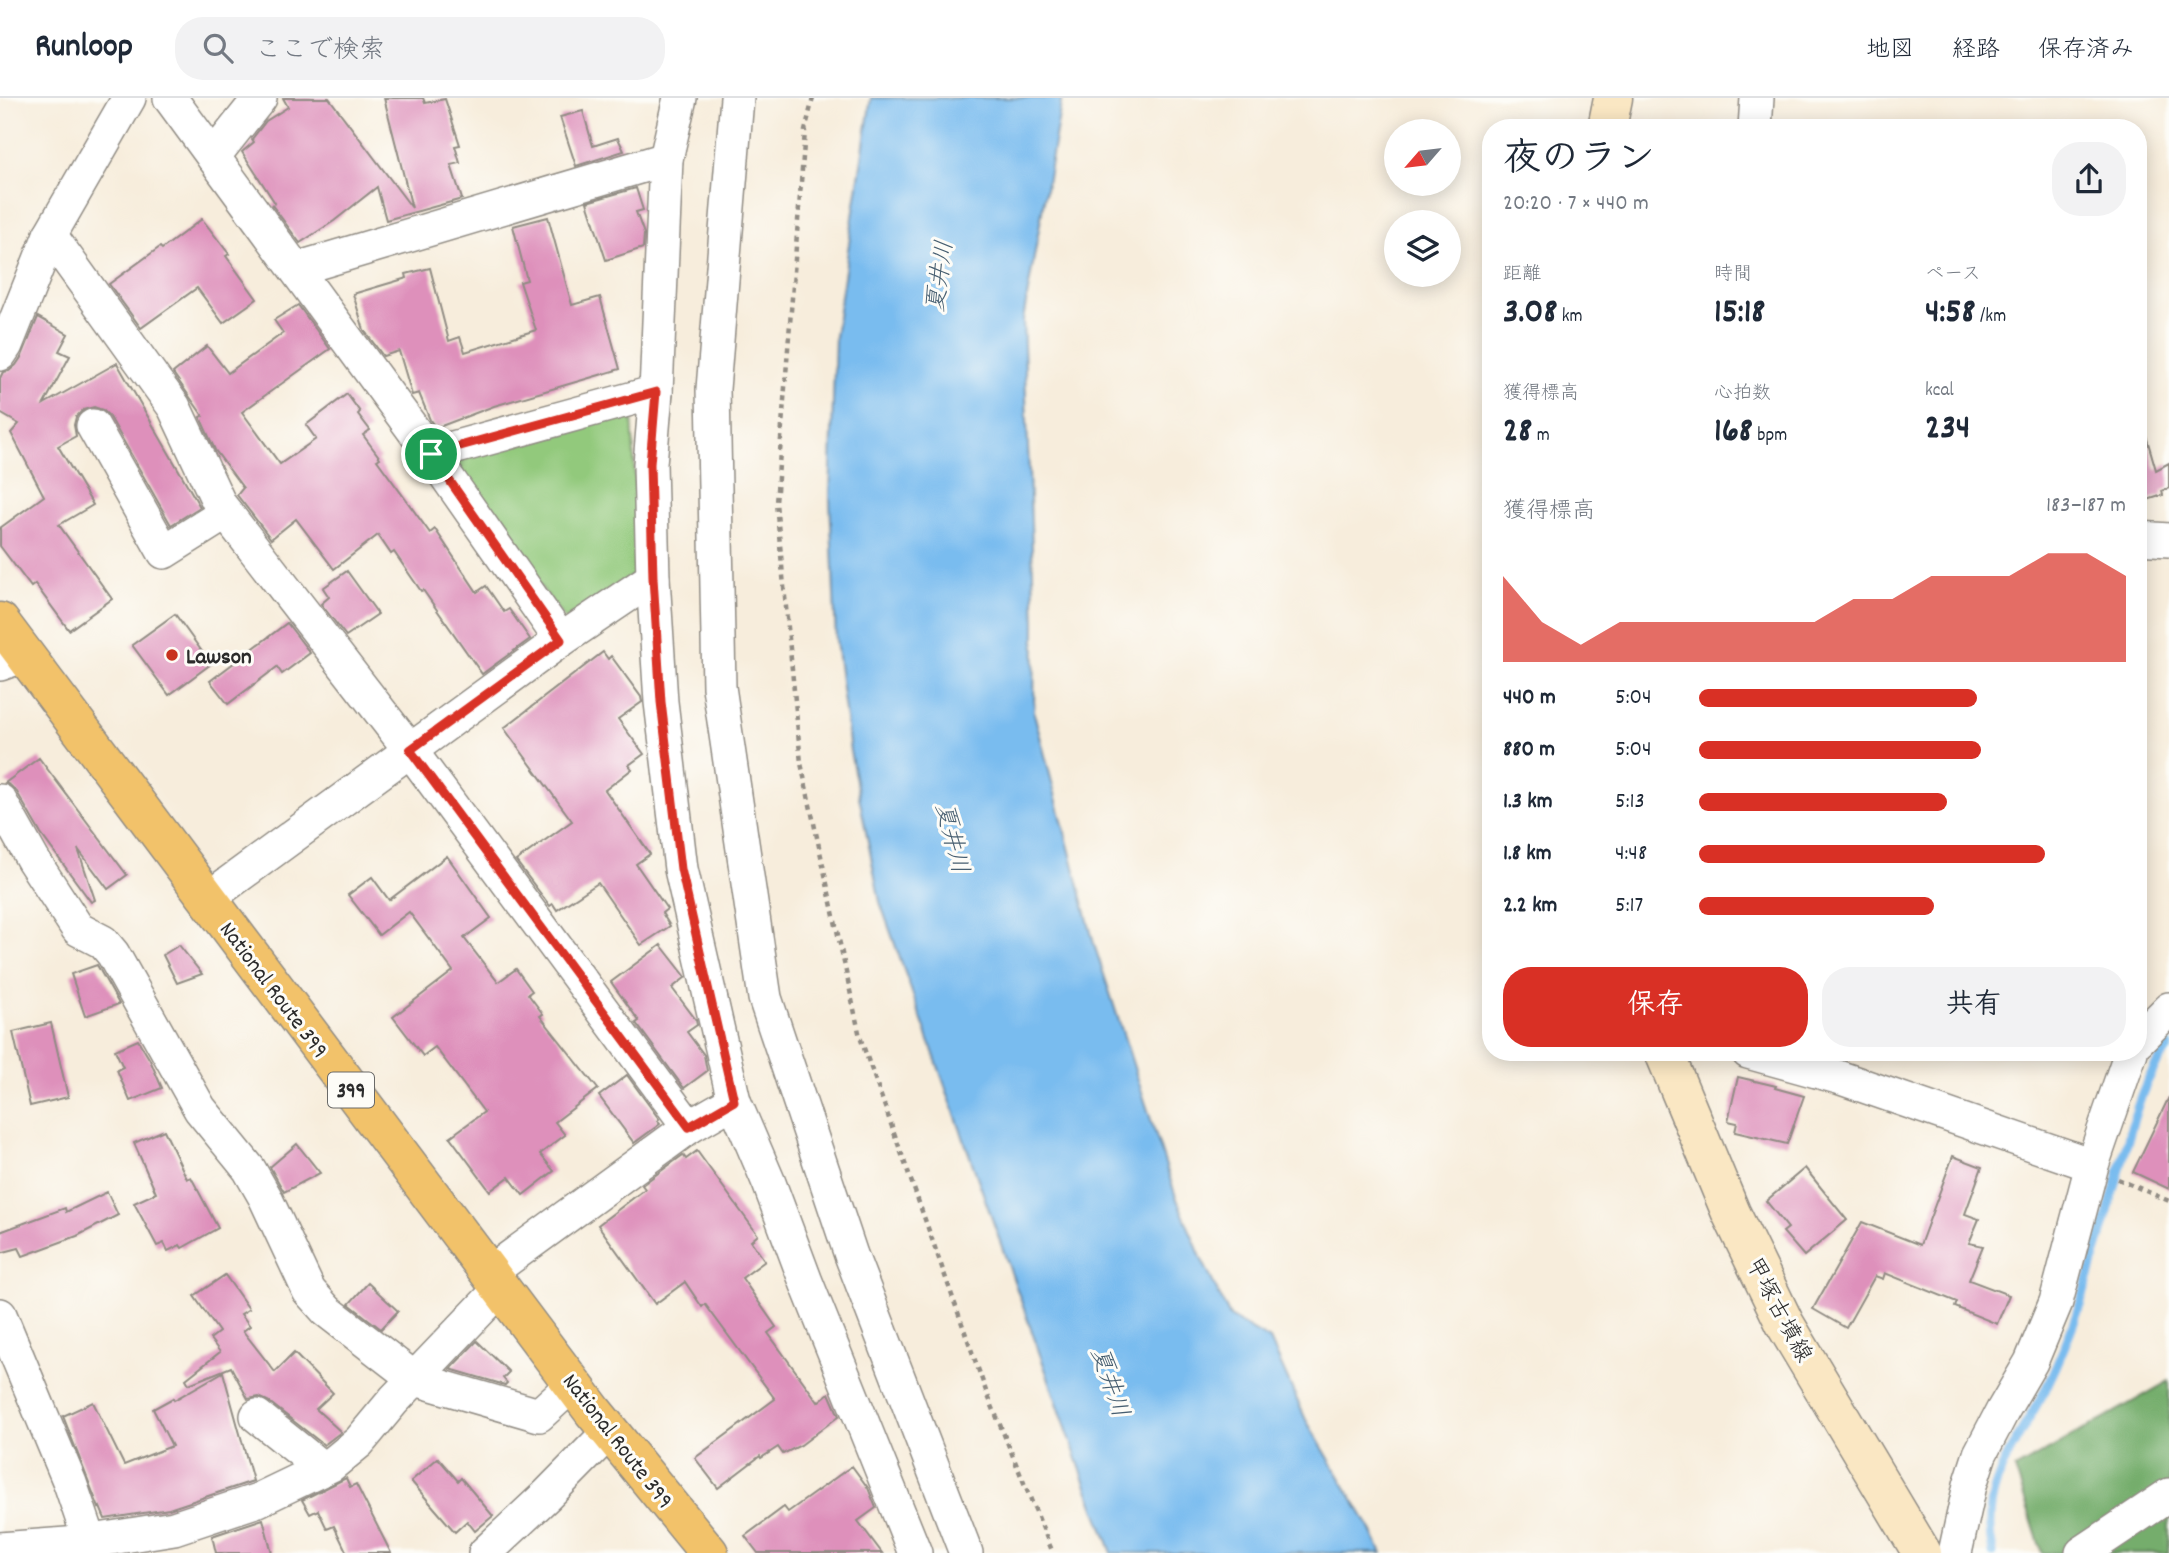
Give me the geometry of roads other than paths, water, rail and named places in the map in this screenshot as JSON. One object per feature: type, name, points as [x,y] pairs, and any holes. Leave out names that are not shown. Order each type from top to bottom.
[{"type":"highway","name":"National Route 399","points":[[0,622],[12,659],[207,899],[495,1281],[707,1552]]},
{"type":"main road","points":[[1609,119],[1613,98]]},
{"type":"main road","name":"甲塚古墳線","points":[[1668,1061],[1731,1213],[1785,1324],[1922,1553]]},
{"type":"street","points":[[0,354],[50,235],[129,98]]},
{"type":"street","points":[[170,98],[431,454],[561,640]]},
{"type":"street","points":[[213,157],[260,98]]},
{"type":"street","points":[[680,98],[666,159],[656,392],[650,464],[653,578],[661,702],[681,869],[734,1101],[915,1553]]},
{"type":"street","points":[[737,98],[713,389],[719,687],[765,998],[851,1255],[966,1553]]},
{"type":"street","points":[[1756,119],[1757,98]]},
{"type":"street","points":[[296,269],[666,159]]},
{"type":"street","points":[[50,235],[174,407],[220,505],[410,750],[689,1127]]},
{"type":"street","points":[[431,454],[656,392]]},
{"type":"street","points":[[93,426],[164,552],[226,513]]},
{"type":"street","points":[[2147,539],[2169,540]]},
{"type":"street","points":[[207,899],[561,640],[653,578]]},
{"type":"street","points":[[0,801],[33,860],[78,929],[103,942],[113,954],[200,1109],[248,1169],[265,1197],[309,1291],[327,1311],[415,1379],[539,1415],[574,1384]]},
{"type":"street","points":[[2147,1031],[2169,1009]]},
{"type":"street","points":[[1780,1061],[1838,1077],[2106,1173]]},
{"type":"street","points":[[1955,1553],[1970,1485],[1980,1454],[2031,1362],[2106,1173],[2129,1061]]},
{"type":"street","points":[[0,1549],[93,1547],[174,1528],[258,1500],[331,1465],[359,1442],[415,1379],[495,1281],[689,1127],[734,1101]]},
{"type":"street","points":[[0,1315],[70,1483],[93,1547]]},
{"type":"street","points":[[257,1416],[323,1469]]},
{"type":"street","points":[[485,1553],[610,1431]]},
{"type":"street","points":[[2082,1553],[2169,1494]]},
{"type":"water","name":"夏井川","points":[[871,98],[1062,98],[1023,320],[1035,624],[1034,713],[1094,944],[1176,1197],[1202,1260],[1230,1317],[1270,1340],[1306,1420],[1369,1526],[1382,1553],[1112,1553],[880,902],[850,751],[836,641],[830,499],[835,336]]},
{"type":"waterway","points":[[1993,1553],[1990,1528],[1996,1485],[2013,1446],[2047,1386],[2069,1336],[2142,1093],[2158,1061],[2169,1047]]},
{"type":"place","name":"Lawson","points":[[172,655]]}]
